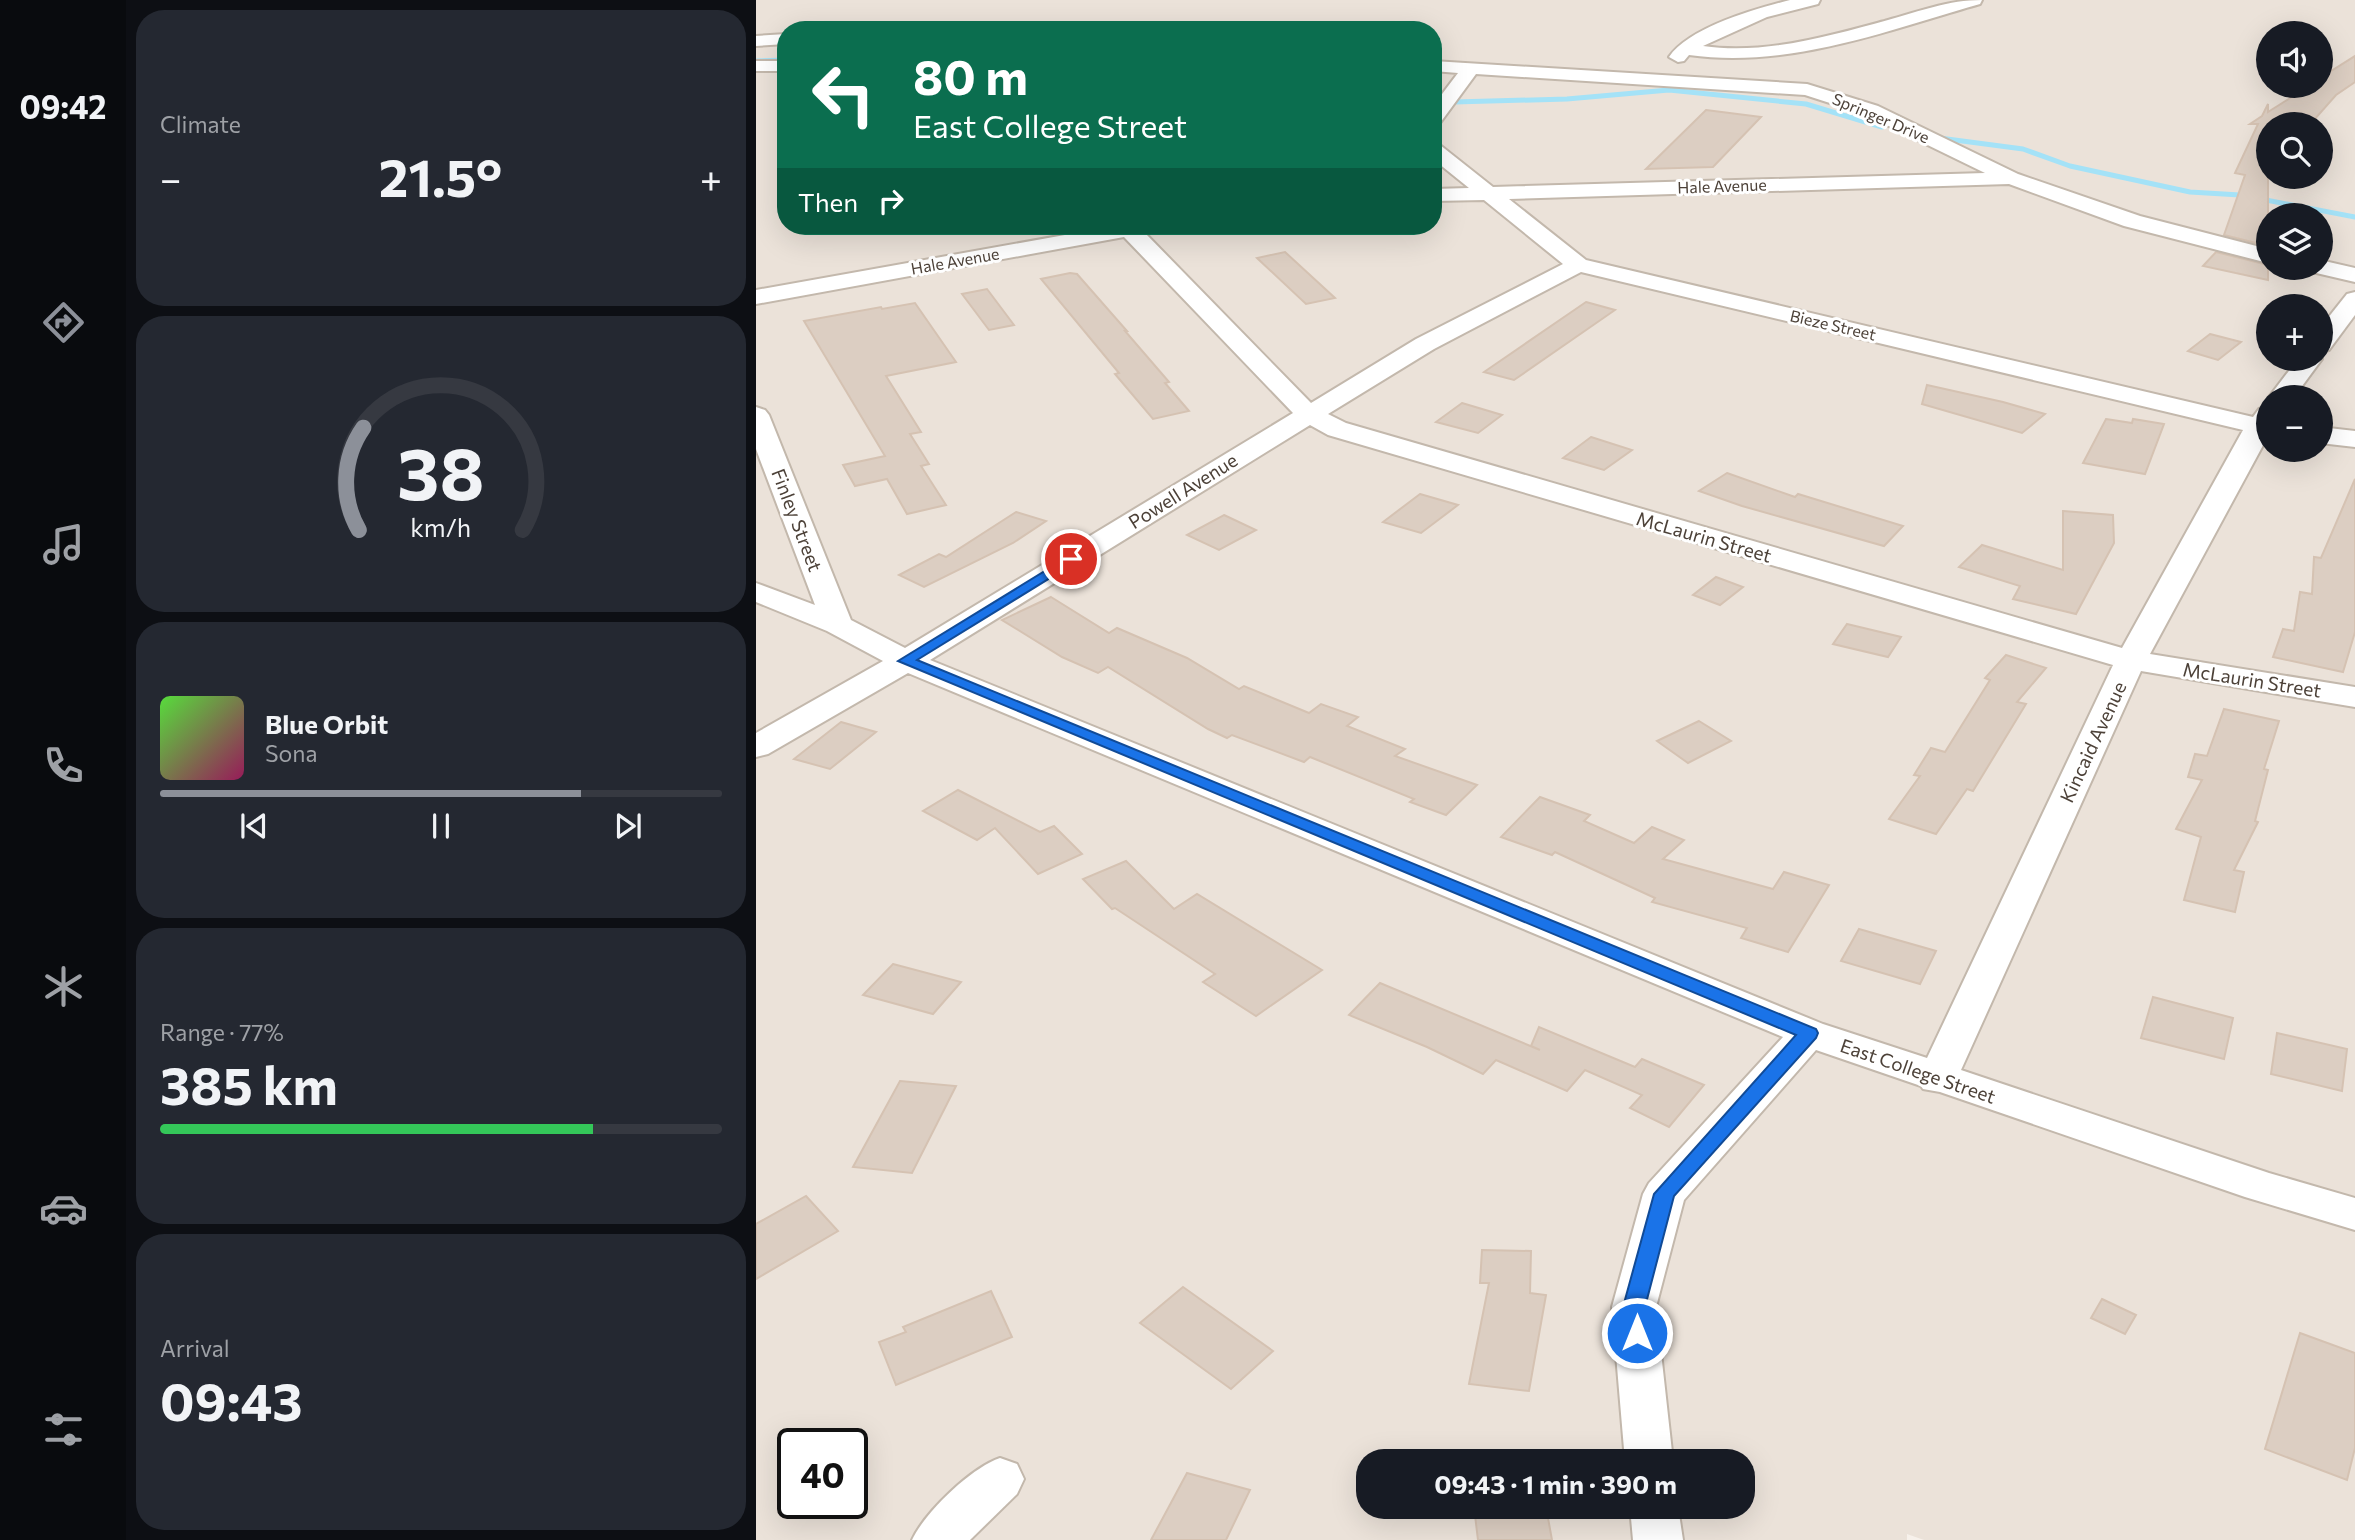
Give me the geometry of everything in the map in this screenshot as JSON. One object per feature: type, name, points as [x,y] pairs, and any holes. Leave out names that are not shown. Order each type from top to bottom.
[{"type":"street","points":[[1662,80],[1685,49],[1740,19],[1778,6],[1812,0]]},
{"type":"street","points":[[1685,49],[1708,55],[1772,52],[1873,29],[1974,0]]},
{"type":"street","points":[[756,41],[777,40]]},
{"type":"street","points":[[756,66],[777,66]]},
{"type":"street","name":"Springer Drive","points":[[1442,66],[1780,87],[1830,95],[1871,110],[2011,178],[2132,221],[2256,253]]},
{"type":"street","points":[[1442,107],[1472,67]]},
{"type":"street","name":"Bieze Street","points":[[1442,156],[1578,265],[2256,421]]},
{"type":"street","name":"Hale Avenue","points":[[1442,195],[2011,178]]},
{"type":"street","name":"Hale Avenue","points":[[756,297],[1102,235]]},
{"type":"street","name":"McLaurin Street","points":[[1147,235],[1308,414],[1337,429],[2131,660],[2355,697]]},
{"type":"street","name":"Powell Avenue","points":[[756,747],[906,661],[1425,344],[1578,265]]},
{"type":"street","points":[[2333,270],[2355,275]]},
{"type":"street","points":[[2333,328],[2355,299]]},
{"type":"street","points":[[2290,385],[2301,371]]},
{"type":"street","name":"Finley Street","points":[[756,415],[838,625]]},
{"type":"street","points":[[2333,436],[2355,439]]},
{"type":"street","name":"Kincaid Avenue","points":[[1937,1079],[2131,660],[2256,439]]},
{"type":"street","name":"East College Street","points":[[756,592],[838,625],[906,661],[1809,1033],[1937,1079],[2260,1186],[2355,1214]]},
{"type":"street","points":[[1648,1449],[1634,1307],[1664,1194],[1809,1033]]},
{"type":"street","points":[[937,1540],[1000,1479]]},
{"type":"street","points":[[1655,1519],[1658,1540]]},
{"type":"shaded area","points":[[756,0],[2355,0],[2355,1540],[1924,1540],[1907,1534],[1907,1540],[756,1540]]},
{"type":"building","points":[[2355,56],[2355,82],[2336,95],[2321,112],[2268,112],[2290,98],[2333,98],[2333,70]]},
{"type":"building","points":[[1706,110],[1761,117],[1713,167],[1646,169]]},
{"type":"building","points":[[2256,128],[2256,189],[2268,189],[2268,203],[2256,203],[2256,243],[2224,235],[2245,175],[2235,173]]},
{"type":"building","points":[[1285,252],[1335,298],[1306,304],[1257,258]]},
{"type":"building","points":[[2216,252],[2256,262],[2256,277],[2203,266]]},
{"type":"building","points":[[1077,274],[1127,331],[1189,411],[1153,419],[1115,374],[1119,373],[1041,279]]},
{"type":"building","points":[[987,289],[1014,325],[989,330],[962,294]]},
{"type":"building","points":[[1586,302],[1615,310],[1514,380],[1484,372]]},
{"type":"building","points":[[915,303],[956,362],[886,376],[921,432],[910,434],[929,464],[921,466],[946,505],[907,514],[887,479],[855,486],[843,465],[885,456],[804,321]]},
{"type":"building","points":[[2210,334],[2241,342],[2218,360],[2188,351]]},
{"type":"building","points":[[1927,385],[2045,414],[2022,433],[1922,404]]},
{"type":"building","points":[[1462,403],[1502,415],[1478,433],[1436,422]]},
{"type":"building","points":[[2106,419],[2132,423],[2133,419],[2164,424],[2145,474],[2083,463]]},
{"type":"building","points":[[1591,437],[1632,450],[1604,470],[1563,458]]},
{"type":"building","points":[[1727,473],[1795,497],[1798,494],[1903,526],[1884,546],[1742,506],[1699,491]]},
{"type":"building","points":[[2355,479],[2355,632],[2343,672],[2273,657],[2283,629],[2294,631],[2300,592],[2312,594],[2314,557],[2321,558]]},
{"type":"building","points":[[1420,494],[1458,505],[1421,533],[1383,522]]},
{"type":"building","points":[[2063,511],[2113,515],[2114,543],[2076,614],[2013,599],[2020,586],[1959,567],[1982,545],[2063,570]]},
{"type":"building","points":[[1016,512],[1046,521],[1013,543],[924,587],[899,575],[939,554],[946,557]]},
{"type":"building","points":[[1224,515],[1256,530],[1219,550],[1187,535]]},
{"type":"building","points":[[1716,577],[1743,587],[1720,605],[1693,595]]},
{"type":"building","points":[[1051,597],[1109,633],[1117,628],[1187,658],[1239,689],[1244,686],[1309,713],[1321,704],[1358,717],[1347,726],[1405,749],[1395,756],[1477,785],[1446,815],[1410,802],[1414,799],[1310,757],[1304,762],[1232,735],[1227,738],[1108,667],[1098,673],[1062,657],[1002,620]]},
{"type":"building","points":[[1847,624],[1901,637],[1888,657],[1833,644]]},
{"type":"building","points":[[2006,655],[2046,668],[2017,702],[2026,704],[1973,791],[1967,789],[1936,834],[1889,819],[1920,776],[1914,775],[1931,748],[1945,752],[1990,680],[1985,678]]},
{"type":"building","points":[[2224,709],[2279,721],[2264,769],[2268,770],[2255,821],[2258,822],[2234,870],[2244,872],[2235,912],[2184,900],[2201,837],[2176,829],[2202,780],[2188,777],[2195,754],[2207,756]]},
{"type":"building","points":[[1699,721],[1731,741],[1688,763],[1657,741]]},
{"type":"building","points":[[841,722],[876,732],[830,769],[794,759]]},
{"type":"building","points":[[958,790],[1040,832],[1054,826],[1082,854],[1038,874],[995,828],[977,840],[923,811]]},
{"type":"building","points":[[1540,797],[1590,815],[1584,821],[1634,843],[1652,827],[1684,840],[1663,859],[1773,889],[1784,872],[1829,885],[1788,952],[1741,938],[1747,928],[1652,902],[1655,898],[1555,852],[1552,855],[1501,837]]},
{"type":"building","points":[[1126,861],[1174,909],[1197,894],[1322,970],[1256,1016],[1203,982],[1215,974],[1115,908],[1112,909],[1083,879]]},
{"type":"building","points":[[1859,929],[1936,951],[1920,984],[1841,961]]},
{"type":"building","points":[[893,964],[961,982],[933,1014],[863,995]]},
{"type":"building","points":[[1380,983],[1540,1050],[1531,1046],[1539,1027],[1635,1067],[1642,1059],[1704,1085],[1669,1127],[1630,1108],[1642,1095],[1585,1070],[1567,1091],[1496,1060],[1483,1074],[1427,1047],[1349,1015]]},
{"type":"building","points":[[2153,997],[2233,1018],[2224,1059],[2141,1038]]},
{"type":"building","points":[[2277,1033],[2347,1049],[2342,1091],[2271,1074]]},
{"type":"building","points":[[900,1081],[956,1086],[912,1173],[853,1167]]},
{"type":"building","points":[[806,1196],[838,1231],[756,1279],[756,1224]]},
{"type":"building","points":[[1482,1250],[1531,1251],[1530,1293],[1546,1295],[1529,1391],[1469,1384],[1489,1283],[1480,1283]]},
{"type":"building","points":[[1183,1287],[1273,1351],[1231,1389],[1140,1323]]},
{"type":"building","points":[[991,1291],[1012,1337],[896,1385],[879,1342],[906,1332],[903,1327]]},
{"type":"building","points":[[2102,1299],[2136,1315],[2125,1334],[2091,1318]]},
{"type":"building","points":[[2300,1333],[2355,1353],[2355,1448],[2347,1480],[2265,1449]]},
{"type":"building","points":[[1187,1473],[1250,1490],[1226,1540],[1151,1540]]},
{"type":"building","points":[[1475,1519],[1548,1519],[1552,1540],[1478,1540]]},
{"type":"waterway","points":[[756,61],[777,60]]},
{"type":"waterway","points":[[1454,102],[1567,99],[1669,90],[1806,104],[1882,127]]},
{"type":"waterway","points":[[1932,137],[2023,149],[2070,166],[2190,192],[2240,195],[2355,217]]},
{"type":"route","points":[[1071,559],[906,661],[1809,1033],[1664,1194],[1634,1307],[1637,1333]]}]
